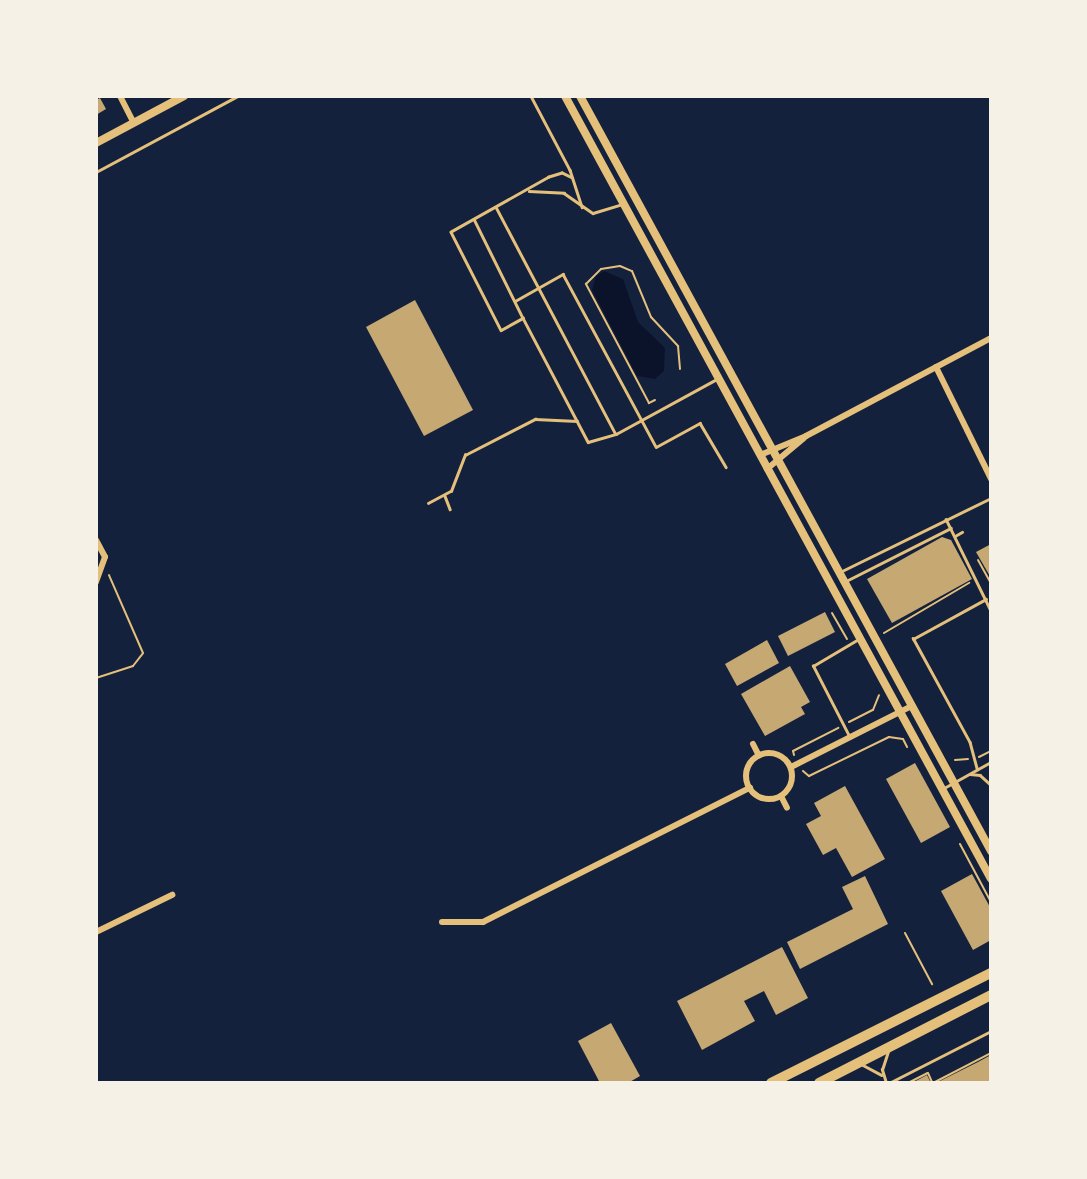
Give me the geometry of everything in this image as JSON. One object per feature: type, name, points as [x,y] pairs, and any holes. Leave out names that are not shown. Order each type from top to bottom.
[{"type":"main road","points":[[771,1083],[991,973]]},
{"type":"main road","points":[[819,1083],[991,995]]},
{"type":"street","points":[[120,96],[134,123]]},
{"type":"street","points":[[96,143],[184,96]]},
{"type":"street","points":[[565,96],[900,713],[944,788],[990,877]]},
{"type":"street","points":[[580,96],[731,370],[843,583],[956,782],[991,851]]},
{"type":"street","points":[[620,200],[633,191]]},
{"type":"street","points":[[760,455],[806,436],[989,339],[991,347]]},
{"type":"street","points":[[936,367],[991,479]]},
{"type":"street","points":[[718,378],[731,370]]},
{"type":"street","points":[[767,469],[778,463],[806,436]]},
{"type":"street","points":[[96,540],[105,557],[96,582]]},
{"type":"street","points":[[794,766],[912,706]]},
{"type":"street","points":[[753,744],[759,755]]},
{"type":"street","points":[[759,755],[781,756],[794,766]]},
{"type":"street","points":[[759,755],[747,774],[750,788],[761,798],[781,796],[791,782],[794,766]]},
{"type":"street","points":[[442,922],[483,922],[750,788]]},
{"type":"street","points":[[781,796],[788,808]]},
{"type":"street","points":[[96,932],[172,895]]},
{"type":"lane","points":[[96,172],[238,96]]},
{"type":"lane","points":[[531,96],[572,178],[582,207]]},
{"type":"lane","points":[[523,318],[501,330],[450,237],[454,229],[557,174],[572,178]]},
{"type":"lane","points":[[528,191],[564,193],[593,213],[620,200]]},
{"type":"lane","points":[[496,207],[616,434]]},
{"type":"lane","points":[[474,219],[588,442],[616,434],[718,378]]},
{"type":"lane","points":[[515,301],[563,274],[656,447],[698,422],[703,424],[726,467]]},
{"type":"lane","points":[[428,503],[445,496],[457,482],[465,455],[535,419],[577,421]]},
{"type":"lane","points":[[445,496],[450,509]]},
{"type":"lane","points":[[827,579],[991,498]]},
{"type":"lane","points":[[946,519],[991,611]]},
{"type":"lane","points":[[833,590],[951,528]]},
{"type":"lane","points":[[955,536],[962,532]]},
{"type":"lane","points":[[977,770],[970,743],[913,639],[986,599]]},
{"type":"lane","points":[[850,738],[813,666],[859,638]]},
{"type":"lane","points":[[944,788],[991,762]]},
{"type":"lane","points":[[969,774],[980,775],[991,785]]},
{"type":"lane","points":[[895,1044],[884,1060],[884,1077],[887,1083],[895,1082],[991,1031]]},
{"type":"lane","points":[[853,1065],[868,1066],[884,1077]]},
{"type":"path","points":[[655,400],[649,402],[586,284],[601,269],[620,266],[632,271],[651,317],[678,346],[680,369]]},
{"type":"path","points":[[978,560],[991,583]]},
{"type":"path","points":[[96,678],[134,666],[143,653],[115,580],[106,573]]},
{"type":"path","points":[[880,635],[973,581]]},
{"type":"path","points":[[832,613],[849,644]]},
{"type":"path","points":[[877,685],[879,697],[873,710],[793,751],[794,766],[808,776],[889,737],[903,739],[909,750]]},
{"type":"path","points":[[978,757],[991,751]]},
{"type":"path","points":[[955,760],[969,759]]},
{"type":"path","points":[[957,839],[991,902]]},
{"type":"path","points":[[905,933],[932,984]]},
{"type":"path","points":[[908,1083],[928,1073],[933,1083],[991,1053]]},
{"type":"water","points":[[604,271],[623,279],[638,322],[665,348],[664,371],[655,379],[637,376],[592,290],[596,276]]},
{"type":"building","points":[[100,98],[106,109],[96,115],[96,100]]},
{"type":"building","points":[[415,300],[473,410],[424,436],[366,327]]},
{"type":"building","points":[[942,537],[951,540],[972,579],[892,623],[867,579]]},
{"type":"building","points":[[991,544],[991,578],[976,552]]},
{"type":"building","points":[[825,612],[835,632],[788,656],[778,636]]},
{"type":"building","points":[[767,640],[779,663],[737,686],[725,664]]},
{"type":"building","points":[[790,666],[810,702],[801,707],[805,714],[765,736],[741,694]]},
{"type":"building","points":[[915,763],[950,827],[921,843],[886,779]]},
{"type":"building","points":[[845,786],[885,859],[852,877],[836,848],[823,855],[806,824],[821,816],[814,803]]},
{"type":"building","points":[[972,874],[991,909],[991,940],[973,950],[941,891]]},
{"type":"building","points":[[865,876],[888,924],[800,969],[787,942],[853,909],[842,887]]},
{"type":"building","points":[[782,947],[808,998],[776,1015],[764,991],[744,1001],[755,1021],[702,1050],[677,1001]]},
{"type":"building","points":[[611,1023],[640,1076],[628,1083],[600,1083],[578,1041]]},
{"type":"building","points":[[991,1055],[991,1083],[936,1083],[978,1062]]},
{"type":"building","points":[[927,1075],[931,1083],[912,1083]]}]
